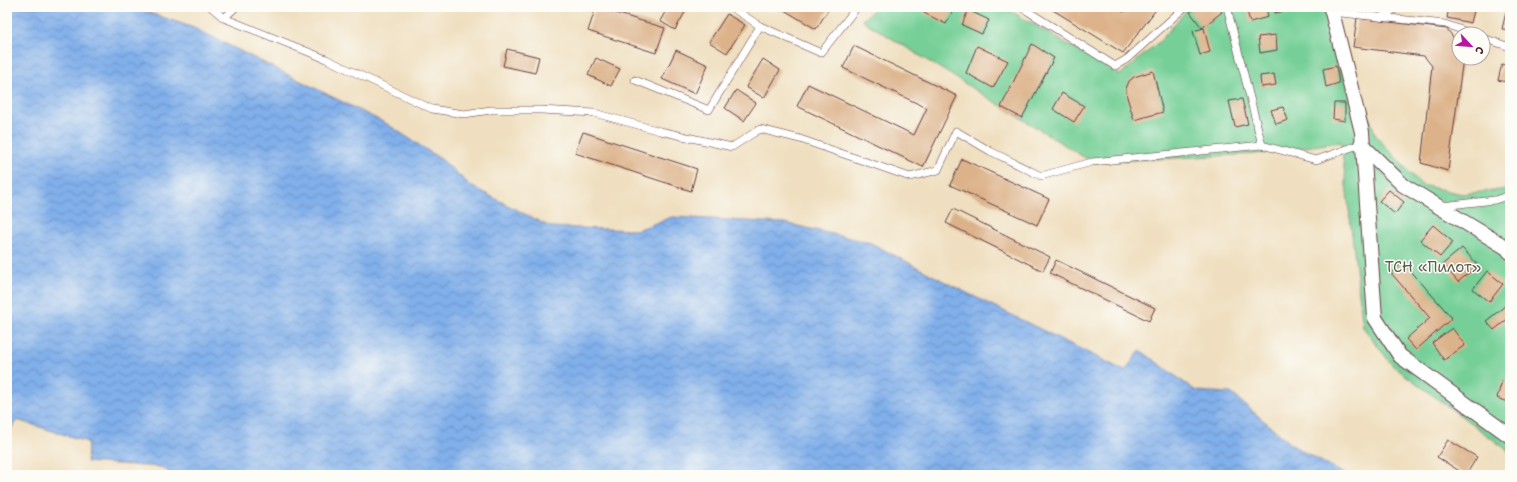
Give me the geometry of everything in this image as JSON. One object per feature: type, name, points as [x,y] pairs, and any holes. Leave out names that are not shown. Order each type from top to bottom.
[{"type":"street","points":[[1331,9],[1362,132],[1375,318],[1400,356],[1510,436]]},
{"type":"street","points":[[1362,144],[1403,185],[1479,230],[1510,252]]},
{"type":"lane","points":[[211,7],[224,18],[326,60],[432,109],[464,114],[491,110],[541,110],[594,113],[660,131],[732,147],[760,128],[800,139],[910,176],[938,170],[956,131],[990,151],[1041,176],[1092,162],[1262,145],[1316,160],[1362,144]]},
{"type":"lane","points":[[224,18],[236,7]]},
{"type":"lane","points":[[731,7],[760,26],[821,53],[857,7]]},
{"type":"lane","points":[[1021,7],[1115,66],[1128,59],[1185,7]]},
{"type":"lane","points":[[1227,7],[1262,145]]},
{"type":"lane","points":[[1381,17],[1398,7]]},
{"type":"lane","points":[[1331,9],[1381,17],[1445,24],[1451,26]]},
{"type":"lane","points":[[636,80],[709,110],[760,26]]},
{"type":"lane","points":[[1491,41],[1510,47]]},
{"type":"lane","points":[[1438,206],[1495,200],[1510,195]]},
{"type":"green space","name":"ТСН «Пилот»","points":[[877,7],[1004,7],[1120,75],[1161,40],[1189,7],[1330,7],[1376,136],[1421,185],[1462,194],[1510,189],[1510,452],[1393,366],[1363,327],[1341,142],[1256,154],[1092,162],[862,20]]},
{"type":"water","points":[[7,7],[136,8],[194,28],[387,124],[442,160],[471,186],[550,227],[637,230],[672,217],[785,223],[871,243],[953,286],[1125,371],[1140,350],[1196,391],[1231,393],[1295,447],[1346,475],[173,475],[161,467],[87,462],[88,442],[17,420],[7,434]]},
{"type":"building","points":[[596,7],[665,28],[656,53],[588,31]]},
{"type":"building","points":[[668,7],[688,7],[675,30],[660,21]]},
{"type":"building","points":[[779,7],[830,7],[816,29]]},
{"type":"building","points":[[927,7],[955,7],[946,24],[924,13]]},
{"type":"building","points":[[1048,7],[1115,7],[1124,12],[1127,7],[1158,7],[1123,53]]},
{"type":"building","points":[[1196,7],[1218,7],[1222,12],[1202,28],[1190,12]]},
{"type":"building","points":[[1246,7],[1266,7],[1268,17],[1250,22]]},
{"type":"building","points":[[1274,7],[1299,7],[1299,8],[1275,13]]},
{"type":"building","points":[[1449,7],[1475,7],[1471,23],[1447,18]]},
{"type":"building","points":[[1507,8],[1510,8],[1510,30],[1502,29]]},
{"type":"building","points":[[968,10],[989,20],[982,34],[962,25]]},
{"type":"building","points":[[727,14],[745,25],[727,53],[709,42]]},
{"type":"building","points":[[1357,18],[1447,29],[1451,34],[1451,66],[1462,66],[1448,171],[1421,163],[1432,66],[1424,56],[1353,47]]},
{"type":"building","points":[[1204,28],[1210,52],[1200,55],[1193,31]]},
{"type":"building","points":[[1276,35],[1277,50],[1260,53],[1258,37]]},
{"type":"building","points":[[1032,44],[1054,58],[1022,118],[1001,107]]},
{"type":"building","points":[[854,46],[957,96],[923,167],[797,106],[808,84],[914,135],[927,108],[843,68]]},
{"type":"building","points":[[977,46],[1008,61],[993,88],[966,73]]},
{"type":"building","points":[[507,49],[539,57],[535,73],[503,66]]},
{"type":"building","points":[[676,50],[708,65],[695,94],[662,79]]},
{"type":"building","points":[[596,58],[620,69],[611,86],[588,75]]},
{"type":"building","points":[[763,59],[780,70],[764,98],[746,87]]},
{"type":"building","points":[[1502,64],[1510,66],[1510,83],[1498,80]]},
{"type":"building","points":[[1336,66],[1339,83],[1326,87],[1323,69]]},
{"type":"building","points":[[1153,71],[1163,112],[1134,120],[1127,97],[1126,89],[1129,81],[1134,77]]},
{"type":"building","points":[[1274,74],[1276,85],[1261,87],[1260,76]]},
{"type":"building","points":[[736,90],[756,103],[744,121],[725,108]]},
{"type":"building","points":[[1062,93],[1084,106],[1074,122],[1053,109]]},
{"type":"building","points":[[1242,99],[1248,124],[1235,127],[1229,101]]},
{"type":"building","points":[[1334,103],[1345,103],[1345,121],[1333,119]]},
{"type":"building","points":[[1283,107],[1288,120],[1276,124],[1271,110]]},
{"type":"building","points":[[583,132],[697,169],[691,191],[575,153]]},
{"type":"building","points":[[962,159],[1049,199],[1037,225],[950,185]]},
{"type":"building","points":[[1389,190],[1404,202],[1395,214],[1379,201]]},
{"type":"building","points":[[953,209],[1050,257],[1043,271],[946,223]]},
{"type":"building","points":[[1433,225],[1453,242],[1440,257],[1420,240]]},
{"type":"building","points":[[1462,248],[1478,265],[1458,282],[1443,264]]},
{"type":"building","points":[[1056,260],[1155,308],[1149,321],[1050,273]]},
{"type":"building","points":[[1403,262],[1452,318],[1416,350],[1406,339],[1430,318],[1391,273]]},
{"type":"building","points":[[1487,271],[1503,284],[1489,302],[1473,289]]},
{"type":"building","points":[[1505,306],[1510,312],[1510,317],[1494,330],[1486,321]]},
{"type":"building","points":[[1452,328],[1465,345],[1444,360],[1432,343]]},
{"type":"building","points":[[1502,381],[1510,384],[1510,403],[1497,398]]},
{"type":"building","points":[[1448,440],[1477,457],[1466,475],[1437,457]]}]
